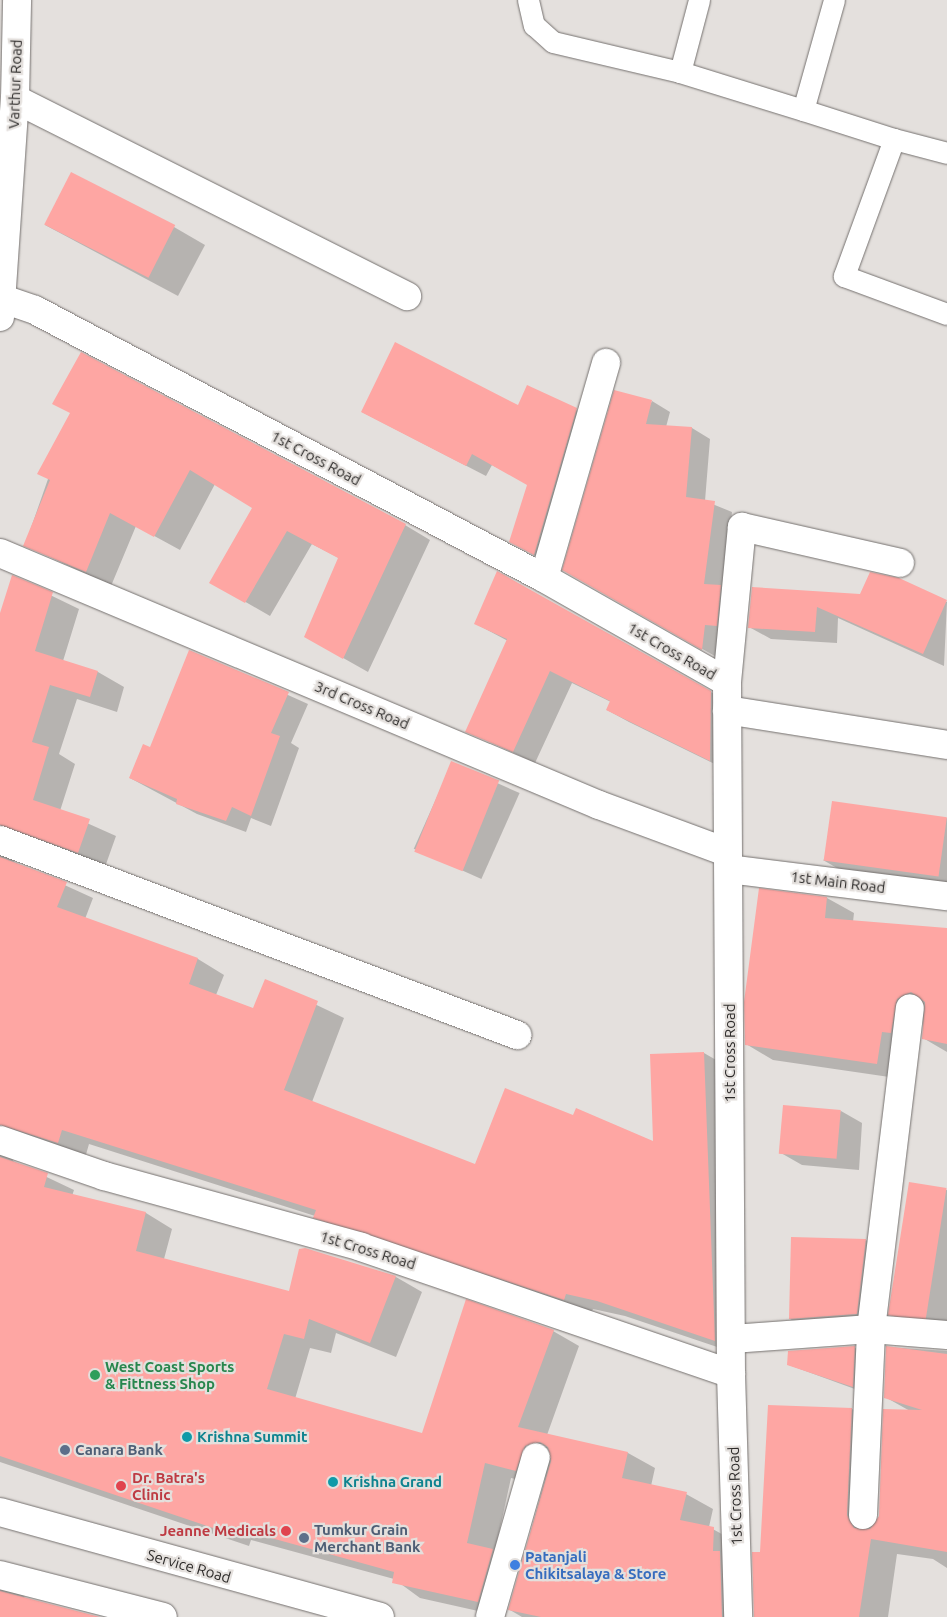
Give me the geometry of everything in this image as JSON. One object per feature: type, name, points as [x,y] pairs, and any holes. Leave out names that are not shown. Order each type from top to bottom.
[{"type":"main road","name":"Varthur Road","points":[[2,308],[15,100],[17,0]]},
{"type":"main road","points":[[15,100],[406,296]]},
{"type":"main road","name":"1st Cross Road","points":[[2,308],[35,310],[544,578],[727,682],[731,1374],[738,1617]]},
{"type":"main road","points":[[544,578],[606,363]]},
{"type":"main road","points":[[727,682],[742,527],[900,563]]},
{"type":"main road","name":"3rd Cross Road","points":[[0,553],[728,861]]},
{"type":"main road","points":[[727,710],[947,745]]},
{"type":"main road","points":[[0,840],[517,1034]]},
{"type":"main road","name":"1st Main Road","points":[[728,861],[947,896]]},
{"type":"main road","points":[[863,1515],[871,1329],[910,1008]]},
{"type":"main road","name":"1st Cross Road","points":[[0,1140],[104,1176],[361,1247],[731,1374]]},
{"type":"main road","points":[[732,1339],[871,1329],[947,1335]]},
{"type":"main road","points":[[490,1617],[536,1457]]},
{"type":"main road","name":"Service Road","points":[[0,1512],[380,1617]]},
{"type":"main road","points":[[0,1575],[163,1617]]},
{"type":"lane","points":[[528,0],[534,25],[553,42],[680,72],[894,139],[947,153]]},
{"type":"lane","points":[[680,72],[699,0]]},
{"type":"lane","points":[[803,110],[834,0]]},
{"type":"lane","points":[[894,139],[844,276],[947,314]]},
{"type":"building","points":[[71,172],[175,225],[148,278],[44,225]]},
{"type":"building","points":[[395,342],[518,405],[527,385],[577,408],[534,555],[509,542],[527,485],[472,454],[466,466],[361,412]]},
{"type":"building","points":[[81,352],[406,524],[343,659],[304,637],[338,558],[287,531],[245,603],[209,583],[252,508],[190,470],[154,537],[110,513],[86,572],[23,546],[50,480],[37,474],[70,413],[52,404]]},
{"type":"building","points":[[614,390],[652,400],[646,424],[692,427],[686,497],[715,501],[704,584],[721,585],[717,626],[705,625],[702,650],[562,570]]},
{"type":"building","points":[[497,571],[711,691],[710,761],[606,710],[610,701],[550,671],[513,752],[465,732],[507,639],[474,624]]},
{"type":"building","points":[[870,572],[899,578],[947,600],[923,654],[817,607],[815,632],[748,628],[752,587],[860,594]]},
{"type":"building","points":[[12,575],[53,592],[35,651],[98,671],[90,697],[50,685],[32,742],[49,747],[33,800],[90,819],[78,853],[0,825],[0,613]]},
{"type":"building","points":[[189,650],[289,692],[271,733],[280,736],[251,816],[232,807],[226,821],[176,804],[177,799],[129,778],[143,744],[150,747]]},
{"type":"building","points":[[451,761],[499,780],[463,871],[414,852]]},
{"type":"building","points":[[832,801],[947,817],[939,877],[824,860]]},
{"type":"building","points":[[0,857],[67,882],[57,907],[198,958],[189,984],[253,1008],[265,979],[318,1001],[284,1090],[475,1164],[505,1088],[573,1115],[576,1108],[653,1141],[650,1054],[704,1052],[715,1341],[597,1301],[566,1294],[564,1300],[313,1218],[316,1210],[62,1130],[58,1143],[0,1125]]},
{"type":"building","points":[[759,888],[827,897],[825,918],[947,928],[947,1044],[922,1039],[925,1002],[911,992],[897,999],[891,1033],[882,1032],[877,1064],[745,1045],[744,1002]]},
{"type":"building","points":[[783,1105],[841,1110],[837,1159],[779,1154]]},
{"type":"building","points":[[0,1157],[48,1173],[44,1187],[146,1212],[136,1251],[289,1291],[299,1249],[305,1248],[396,1276],[370,1343],[309,1319],[304,1339],[284,1334],[267,1389],[422,1433],[466,1299],[554,1330],[518,1427],[628,1452],[622,1478],[687,1492],[680,1520],[714,1527],[713,1551],[720,1551],[722,1617],[541,1617],[508,1610],[551,1461],[548,1447],[540,1442],[525,1446],[516,1471],[485,1463],[467,1543],[493,1549],[478,1602],[392,1583],[394,1572],[224,1525],[222,1531],[0,1456]]},
{"type":"building","points":[[909,1182],[947,1188],[925,1321],[888,1315]]},
{"type":"building","points":[[791,1237],[866,1239],[857,1314],[789,1319]]},
{"type":"building","points":[[855,1346],[853,1387],[787,1365],[788,1351]]},
{"type":"building","points":[[886,1346],[947,1354],[947,1552],[871,1539],[859,1617],[754,1617],[752,1552],[760,1552],[768,1405],[852,1408],[847,1515],[854,1528],[870,1529],[879,1516],[883,1409],[922,1410],[884,1398]]},
{"type":"building","points":[[0,1591],[100,1617],[0,1617]]},
{"type":"place","name":"West Coast Sports & Fittness Shop","points":[[95,1375]]},
{"type":"place","name":"Krishna Summit","points":[[187,1437]]},
{"type":"place","name":"Canara Bank","points":[[65,1450]]},
{"type":"place","name":"Krishna Grand","points":[[333,1482]]},
{"type":"place","name":"Dr. Batra's Clinic","points":[[121,1486]]},
{"type":"place","name":"Jeanne Medicals","points":[[286,1531]]},
{"type":"place","name":"Tumkur Grain Merchant Bank","points":[[304,1538]]},
{"type":"place","name":"Patanjali Chikitsalaya & Store","points":[[515,1565]]}]
